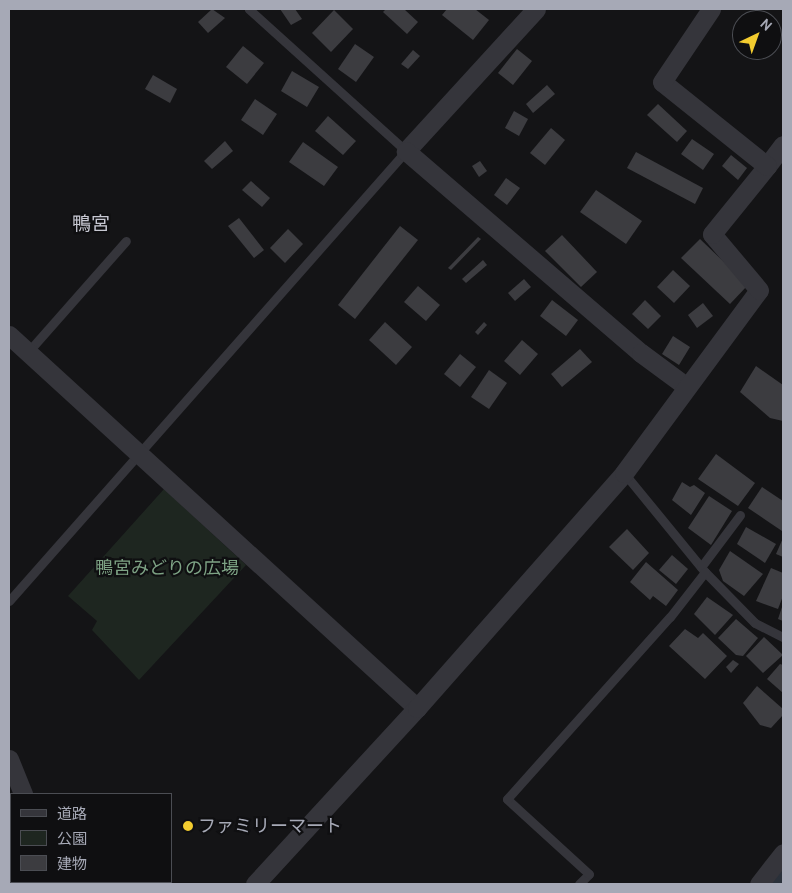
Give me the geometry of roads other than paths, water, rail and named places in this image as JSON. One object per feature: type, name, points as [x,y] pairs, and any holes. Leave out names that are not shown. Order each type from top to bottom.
[{"type":"street","points":[[536,9],[406,151],[641,353],[687,388]]},
{"type":"street","points":[[711,9],[662,82],[767,166]]},
{"type":"street","points":[[256,884],[417,708],[624,473],[759,290],[712,234],[783,145]]},
{"type":"street","points":[[9,334],[417,708]]},
{"type":"street","points":[[9,759],[23,793]]},
{"type":"street","points":[[759,884],[783,853]]},
{"type":"lane","points":[[9,602],[138,453],[406,151],[249,9]]},
{"type":"lane","points":[[28,352],[126,241]]},
{"type":"lane","points":[[624,473],[703,570],[755,623],[783,637]]},
{"type":"lane","points":[[579,884],[589,874],[507,799],[670,617],[740,516]]},
{"type":"waterway","points":[[775,884],[783,874]]},
{"type":"place","name":"ファミリーマート","points":[[188,826]]},
{"type":"district","name":"鴨宮","points":[[91,224]]},
{"type":"park label","name":"鴨宮みどりの広場","points":[[167,568]]}]
